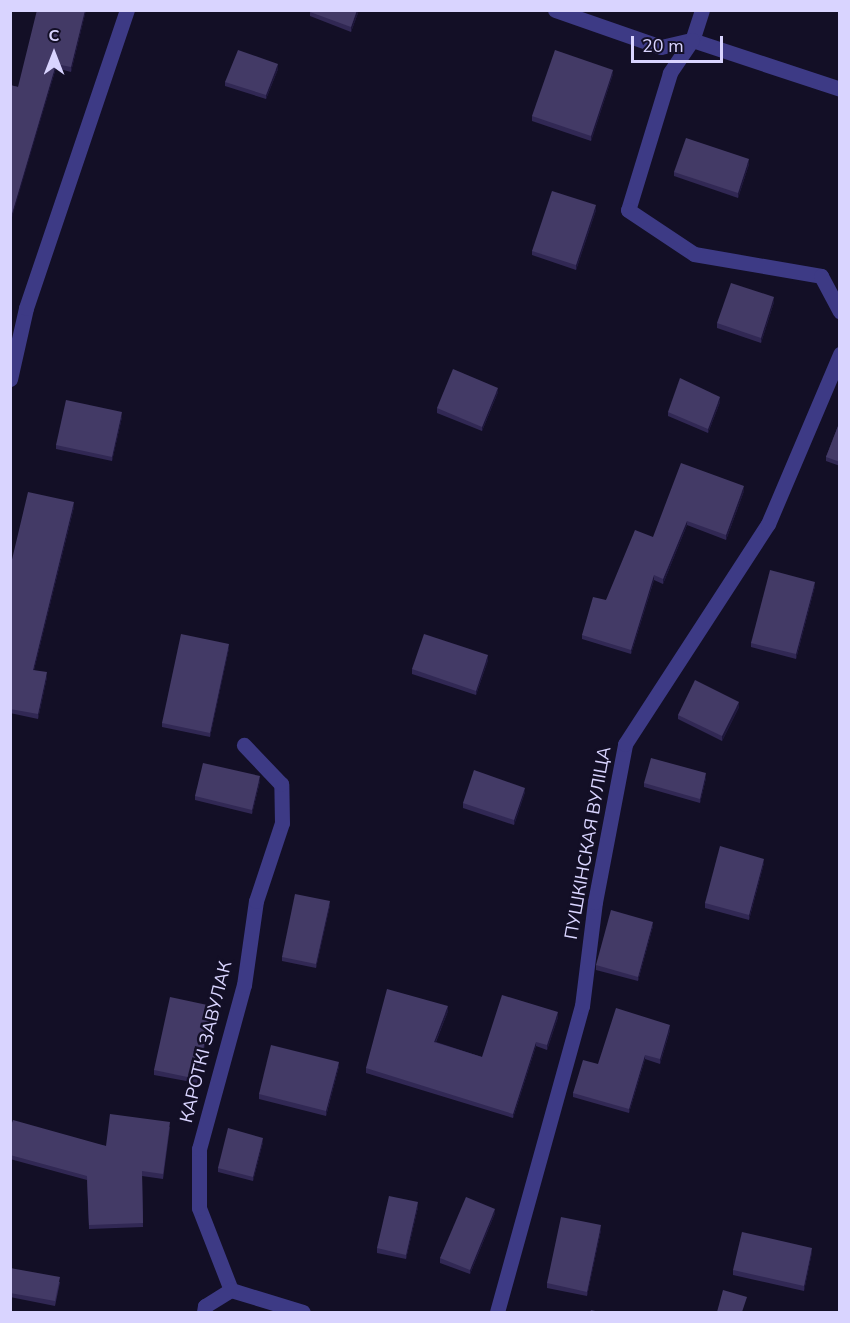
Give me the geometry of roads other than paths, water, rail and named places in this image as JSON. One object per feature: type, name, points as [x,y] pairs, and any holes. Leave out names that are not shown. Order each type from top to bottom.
[{"type":"street","points":[[10,378],[26,308],[127,10]]},
{"type":"street","points":[[555,10],[661,47],[692,40],[840,89]]},
{"type":"street","points":[[702,10],[692,40],[670,73],[628,210],[694,254],[821,276],[840,310]]},
{"type":"street","name":"ПУШКІНСКАЯ ВУЛІЦА","points":[[497,1312],[582,1006],[595,902],[625,744],[768,524],[840,354]]},
{"type":"street","name":"КАРОТКІ ЗАВУЛАК","points":[[231,1290],[199,1208],[199,1149],[244,985],[256,901],[282,823],[280,784],[244,745]]},
{"type":"street","points":[[204,1312],[205,1306],[231,1290],[303,1312]]}]
